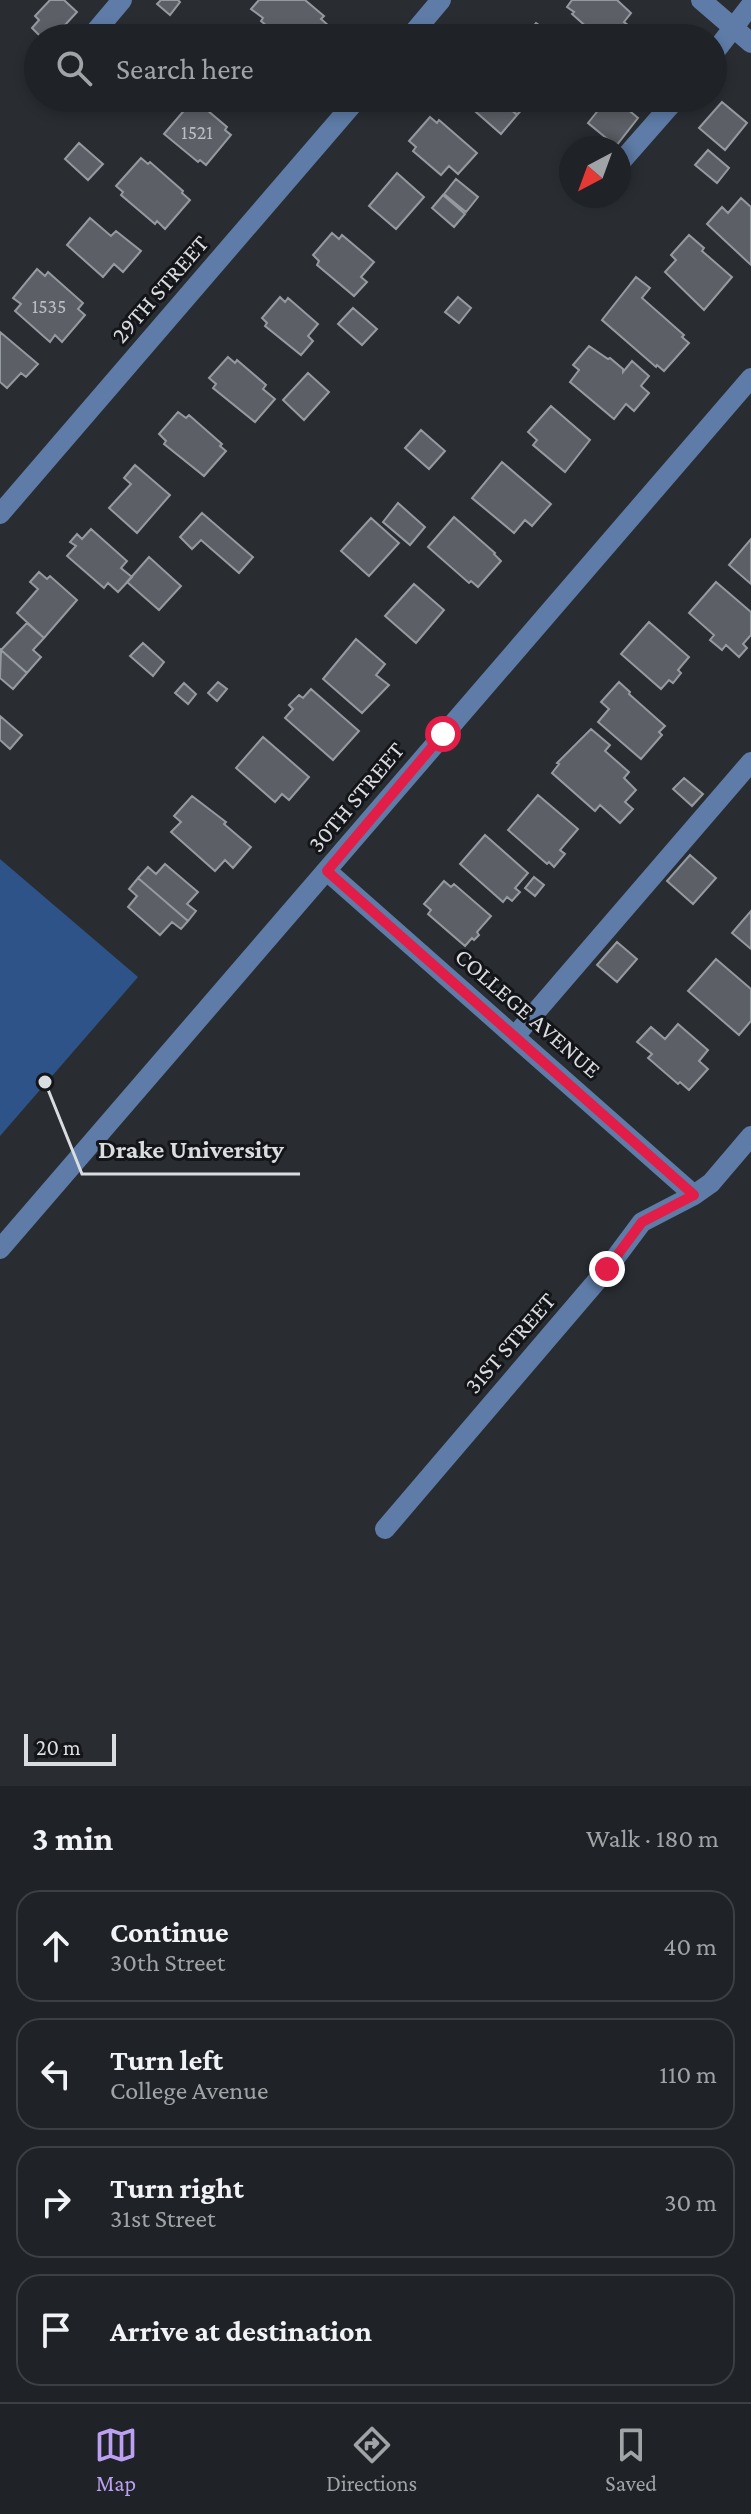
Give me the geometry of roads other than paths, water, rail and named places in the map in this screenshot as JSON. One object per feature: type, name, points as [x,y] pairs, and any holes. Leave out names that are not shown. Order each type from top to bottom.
[{"type":"street","points":[[102,24],[122,0]]},
{"type":"street","points":[[421,24],[441,0]]},
{"type":"street","points":[[701,0],[751,43]]},
{"type":"street","points":[[727,34],[751,5]]},
{"type":"street","name":"29TH STREET","points":[[0,514],[346,112]]},
{"type":"street","points":[[631,150],[665,112]]},
{"type":"street","name":"30TH STREET","points":[[0,1249],[751,378]]},
{"type":"street","points":[[515,1036],[751,762]]},
{"type":"street","name":"COLLEGE AVENUE","points":[[327,871],[694,1195]]},
{"type":"street","name":"31ST STREET","points":[[385,1529],[607,1269],[642,1222],[711,1183],[751,1136]]},
{"type":"place","name":"Drake University","points":[[45,1082]]}]
